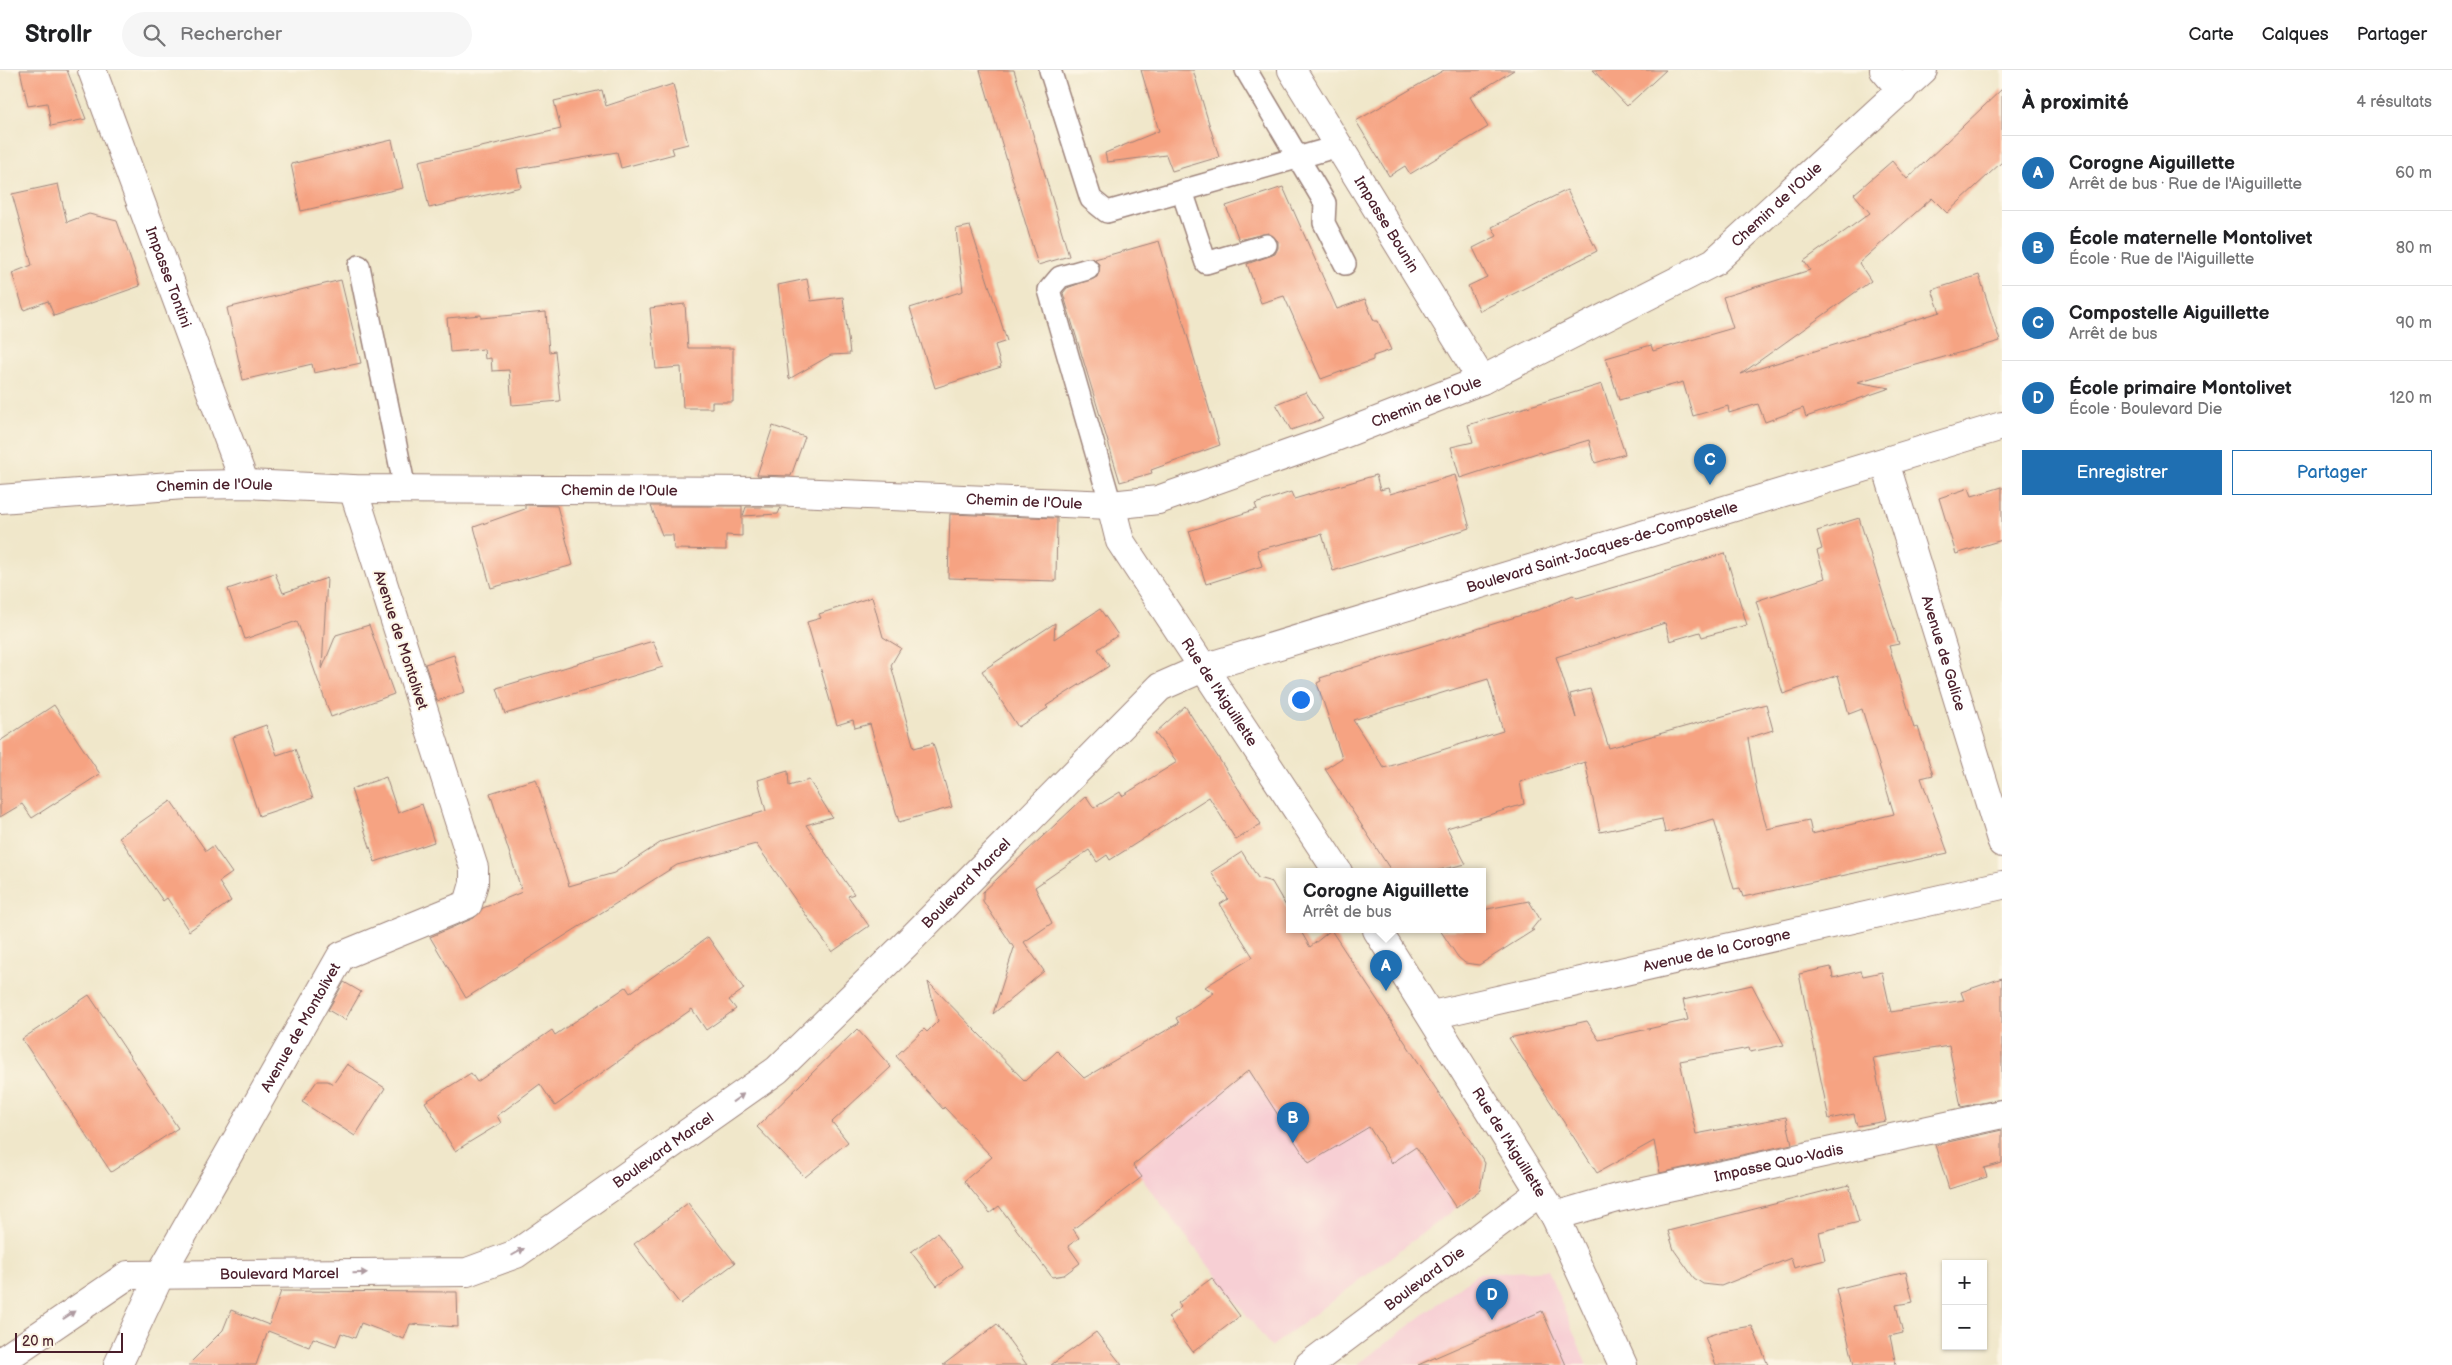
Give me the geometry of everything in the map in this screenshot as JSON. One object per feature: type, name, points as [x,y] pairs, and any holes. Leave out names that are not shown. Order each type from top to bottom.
[{"type":"street","name":"Impasse Tontini","points":[[92,70],[245,484]]},
{"type":"street","name":"Impasse Bounin","points":[[1292,70],[1482,380]]},
{"type":"street","points":[[1884,70],[1902,90]]},
{"type":"street","name":"Chemin de l'Oule","points":[[0,500],[184,485],[245,484],[353,489],[770,491],[1111,506],[1158,500],[1323,442],[1482,380],[1714,262],[1923,70]]},
{"type":"street","name":"Boulevard Saint-Jacques-de-Compostelle","points":[[1202,668],[2002,426]]},
{"type":"street","name":"Avenue de Galice","points":[[1885,462],[2002,843]]},
{"type":"street","name":"Avenue de Montolivet","points":[[118,1365],[160,1275],[342,956],[468,904],[474,883],[474,868],[353,489]]},
{"type":"street","name":"Rue de l'Aiguillette","points":[[1111,506],[1120,541],[1335,868]]},
{"type":"street","name":"Boulevard Marcel","points":[[0,1362],[128,1275],[467,1272],[516,1254],[777,1070],[906,944],[1160,687],[1202,668]]},
{"type":"street","name":"Avenue de la Corogne","points":[[1432,1015],[2002,885]]},
{"type":"street","name":"Rue de l'Aiguillette","points":[[1379,933],[1556,1216],[1623,1365]]},
{"type":"street","name":"Impasse Quo-Vadis","points":[[1556,1216],[1617,1198],[2002,1114]]},
{"type":"street","name":"Boulevard Die","points":[[1309,1365],[1540,1192]]},
{"type":"lane","points":[[1050,70],[1091,199],[1107,212],[1338,146]]},
{"type":"lane","points":[[1246,70],[1325,203],[1324,223],[1344,264]]},
{"type":"lane","points":[[1182,191],[1206,263],[1266,245]]},
{"type":"lane","points":[[359,266],[405,489]]},
{"type":"lane","points":[[1088,269],[1060,277],[1050,290],[1111,506]]},
{"type":"shaded area","points":[[1327,933],[1333,933],[1485,1163],[1480,1190],[1271,1347],[1099,1123]]},
{"type":"shaded area","points":[[1548,1270],[1587,1365],[1357,1365],[1477,1274]]},
{"type":"building","points":[[20,70],[67,70],[86,119],[51,126],[47,103],[28,106]]},
{"type":"building","points":[[980,70],[1014,70],[1069,256],[1038,265]]},
{"type":"building","points":[[1141,70],[1193,70],[1219,157],[1172,171],[1166,155],[1107,162],[1105,153],[1159,131]]},
{"type":"building","points":[[1444,70],[1514,70],[1470,97],[1488,127],[1410,174],[1405,166],[1389,176],[1356,121]]},
{"type":"building","points":[[1593,70],[1666,70],[1627,106]]},
{"type":"building","points":[[673,84],[688,144],[672,148],[674,154],[621,168],[617,152],[517,169],[521,187],[429,208],[419,161],[561,129],[554,101],[602,90],[606,106]]},
{"type":"building","points":[[2002,89],[2002,162],[1947,213],[1932,198],[1859,263],[1871,281],[1741,374],[1940,312],[1932,290],[1979,275],[2000,341],[1857,382],[1890,388],[1806,417],[1803,408],[1765,422],[1758,404],[1729,413],[1728,406],[1693,416],[1683,382],[1619,400],[1606,358],[1651,345],[1653,351],[1733,328],[1723,297],[1810,270],[1804,261],[1870,213],[1854,194],[1892,161],[1907,179]]},
{"type":"building","points":[[392,140],[403,188],[301,211],[291,164]]},
{"type":"building","points":[[58,184],[67,222],[89,214],[117,221],[140,286],[54,316],[48,301],[24,310],[12,273],[32,265],[12,194]]},
{"type":"building","points":[[1283,187],[1337,309],[1365,299],[1374,321],[1378,321],[1391,350],[1373,356],[1373,360],[1321,379],[1284,296],[1261,303],[1247,264],[1275,254],[1278,248],[1278,241],[1268,233],[1239,240],[1226,206]]},
{"type":"building","points":[[1567,190],[1597,251],[1480,311],[1468,286],[1487,277],[1473,248],[1497,236],[1492,227]]},
{"type":"building","points":[[970,226],[1007,341],[995,345],[1001,367],[935,388],[910,308],[963,291],[956,229]]},
{"type":"building","points":[[1159,241],[1220,445],[1151,470],[1152,473],[1120,482],[1063,293],[1067,288],[1097,277],[1100,266],[1095,259]]},
{"type":"building","points":[[807,279],[811,301],[843,297],[850,354],[831,355],[789,379],[778,285]]},
{"type":"building","points":[[341,280],[361,363],[314,373],[312,364],[243,380],[227,308]]},
{"type":"building","points":[[685,304],[688,348],[733,348],[733,402],[712,402],[712,408],[683,408],[681,367],[656,369],[650,308]]},
{"type":"building","points":[[546,312],[549,352],[555,351],[560,401],[512,405],[509,370],[492,371],[491,358],[485,359],[484,349],[450,352],[447,318],[481,315],[481,318]]},
{"type":"building","points":[[1602,384],[1625,454],[1595,463],[1589,440],[1541,454],[1540,452],[1460,478],[1451,447],[1473,442],[1468,425]]},
{"type":"building","points":[[1306,392],[1323,419],[1291,430],[1276,404]]},
{"type":"building","points":[[773,426],[805,437],[791,476],[757,475]]},
{"type":"building","points":[[1376,475],[1380,490],[1388,488],[1390,494],[1455,475],[1470,528],[1333,571],[1322,534],[1257,550],[1262,566],[1206,584],[1189,531],[1257,509],[1255,504],[1291,492],[1294,499]]},
{"type":"building","points":[[2002,487],[2002,540],[1956,554],[1939,498],[1969,488],[1972,496]]},
{"type":"building","points":[[525,505],[557,506],[573,565],[491,588],[474,527],[525,509]]},
{"type":"building","points":[[651,506],[742,506],[742,536],[726,535],[726,550],[674,549],[673,535],[662,535]]},
{"type":"building","points":[[746,507],[781,507],[778,514],[743,516]]},
{"type":"building","points":[[950,514],[1057,518],[1056,581],[948,578]]},
{"type":"building","points":[[1859,518],[1899,644],[1889,646],[1914,728],[1918,727],[1933,775],[1921,778],[1948,853],[1743,897],[1740,888],[1734,889],[1714,819],[1665,833],[1662,819],[1600,832],[1585,762],[1520,782],[1524,804],[1447,828],[1466,864],[1448,868],[1389,868],[1325,769],[1342,758],[1317,683],[1321,681],[1320,678],[1541,609],[1573,595],[1577,598],[1725,553],[1747,625],[1702,637],[1700,632],[1670,641],[1665,623],[1556,657],[1576,718],[1570,694],[1590,689],[1609,748],[1766,704],[1773,730],[1748,738],[1757,792],[1767,829],[1809,820],[1812,834],[1894,814],[1862,709],[1849,714],[1838,675],[1783,694],[1756,601],[1825,578],[1817,551],[1822,549],[1817,531]],"holes":[[[1488,679],[1503,731],[1384,768],[1353,720]]]},
{"type":"building","points":[[275,573],[283,593],[327,578],[322,669],[336,635],[369,625],[394,694],[331,717],[297,621],[245,639],[228,589]]},
{"type":"building","points":[[872,597],[883,637],[901,648],[891,665],[914,748],[933,743],[952,807],[899,822],[870,724],[855,728],[853,720],[837,725],[807,622],[821,618],[819,614]]},
{"type":"building","points":[[1100,609],[1118,635],[1098,649],[1109,666],[1046,706],[1048,708],[1018,727],[982,671],[1055,623],[1054,639]]},
{"type":"building","points":[[653,641],[663,667],[505,714],[497,688]]},
{"type":"building","points":[[454,655],[465,692],[437,701],[425,664]]},
{"type":"building","points":[[54,705],[100,774],[32,818],[22,804],[0,817],[0,741]]},
{"type":"building","points":[[1185,706],[1261,824],[1236,840],[1209,797],[1110,860],[1107,855],[1097,862],[1089,850],[1035,887],[1052,923],[1024,942],[1044,971],[993,1014],[1014,948],[983,901],[983,892],[1086,796],[1094,808],[1120,792],[1122,796],[1177,762],[1155,733]]},
{"type":"building","points":[[266,725],[277,755],[295,749],[313,798],[259,816],[233,737]]},
{"type":"building","points":[[788,771],[789,786],[809,780],[832,817],[806,825],[854,894],[848,896],[869,926],[832,952],[756,844],[677,865],[466,998],[430,937],[474,918],[483,908],[522,892],[490,793],[536,779],[569,886],[614,873],[663,841],[766,811],[758,780]]},
{"type":"building","points":[[386,777],[398,813],[422,804],[434,842],[375,862],[351,789]]},
{"type":"building","points":[[171,801],[206,851],[213,846],[232,873],[219,882],[231,901],[189,931],[167,898],[163,901],[119,837]]},
{"type":"building","points":[[1242,852],[1258,878],[1272,882],[1286,906],[1286,933],[1302,933],[1310,947],[1327,933],[1333,933],[1485,1163],[1480,1190],[1456,1208],[1416,1147],[1392,1163],[1369,1127],[1309,1163],[1249,1070],[1133,1165],[1142,1177],[1073,1229],[1079,1238],[1068,1246],[1080,1263],[1064,1275],[1052,1277],[999,1206],[990,1213],[964,1181],[992,1157],[944,1107],[943,1109],[896,1056],[924,1029],[927,1032],[938,1021],[928,982],[1025,1081],[1057,1051],[1084,1078],[1179,1023],[1176,1018],[1214,993],[1205,987],[1253,957],[1220,904],[1228,899],[1211,872]]},
{"type":"building","points":[[1529,901],[1540,919],[1531,930],[1534,930],[1479,965],[1465,963],[1458,957],[1442,933],[1486,933],[1486,909]]},
{"type":"building","points":[[708,937],[744,989],[729,1000],[736,1009],[706,1030],[692,1009],[555,1106],[540,1084],[497,1116],[501,1123],[455,1151],[425,1102],[471,1073],[477,1082],[552,1030],[555,1035],[626,987],[630,993]]},
{"type":"building","points":[[1831,967],[1833,978],[1861,971],[1863,976],[1882,972],[1891,1012],[1964,1000],[1961,992],[2002,978],[2002,1099],[1961,1107],[1949,1046],[1873,1058],[1886,1121],[1857,1126],[1854,1114],[1829,1119],[1799,974]]},
{"type":"building","points":[[344,982],[361,992],[345,1020],[328,1010]]},
{"type":"building","points":[[1752,985],[1784,1045],[1750,1052],[1749,1048],[1680,1061],[1696,1134],[1786,1117],[1792,1144],[1660,1173],[1654,1141],[1597,1173],[1509,1038],[1587,1021],[1599,1040],[1688,1020],[1683,1000]]},
{"type":"building","points":[[89,995],[178,1128],[111,1172],[22,1039]]},
{"type":"building","points":[[857,1029],[891,1067],[832,1122],[848,1142],[805,1177],[757,1127]]},
{"type":"building","points":[[347,1064],[385,1088],[355,1136],[302,1102],[317,1081],[328,1081],[333,1084]]},
{"type":"building","points":[[2002,1130],[2002,1163],[1984,1168],[1987,1177],[1949,1189],[1935,1145]]},
{"type":"building","points":[[1849,1185],[1859,1222],[1819,1232],[1825,1260],[1794,1268],[1791,1258],[1721,1286],[1703,1284],[1694,1278],[1674,1250],[1668,1231]]},
{"type":"building","points":[[688,1203],[735,1263],[680,1304],[634,1244]]},
{"type":"building","points":[[937,1233],[962,1266],[937,1286],[911,1252]]},
{"type":"building","points":[[1906,1272],[1913,1302],[1896,1305],[1903,1333],[1890,1336],[1896,1365],[1854,1365],[1836,1289]]},
{"type":"building","points":[[1212,1278],[1240,1316],[1193,1352],[1168,1317],[1181,1307],[1178,1303]]},
{"type":"building","points":[[281,1291],[457,1292],[458,1327],[410,1324],[404,1339],[361,1323],[355,1338],[341,1333],[336,1346],[313,1338],[309,1347],[268,1331],[256,1365],[188,1365],[223,1330],[231,1310],[269,1325]]},
{"type":"building","points":[[1542,1311],[1566,1365],[1418,1365]]},
{"type":"building","points":[[997,1324],[1027,1365],[943,1365]]},
{"type":"building","points":[[1752,1326],[1768,1365],[1716,1365],[1705,1337],[1722,1331]]},
{"type":"building","points":[[1096,1332],[1122,1365],[1051,1365]]},
{"type":"place","name":"Compostelle Aiguillette","points":[[1710,485]]},
{"type":"place","name":"Corogne Aiguillette","points":[[1386,991]]},
{"type":"place","name":"École maternelle Montolivet","points":[[1293,1143]]},
{"type":"place","name":"École primaire Montolivet","points":[[1492,1320]]}]
